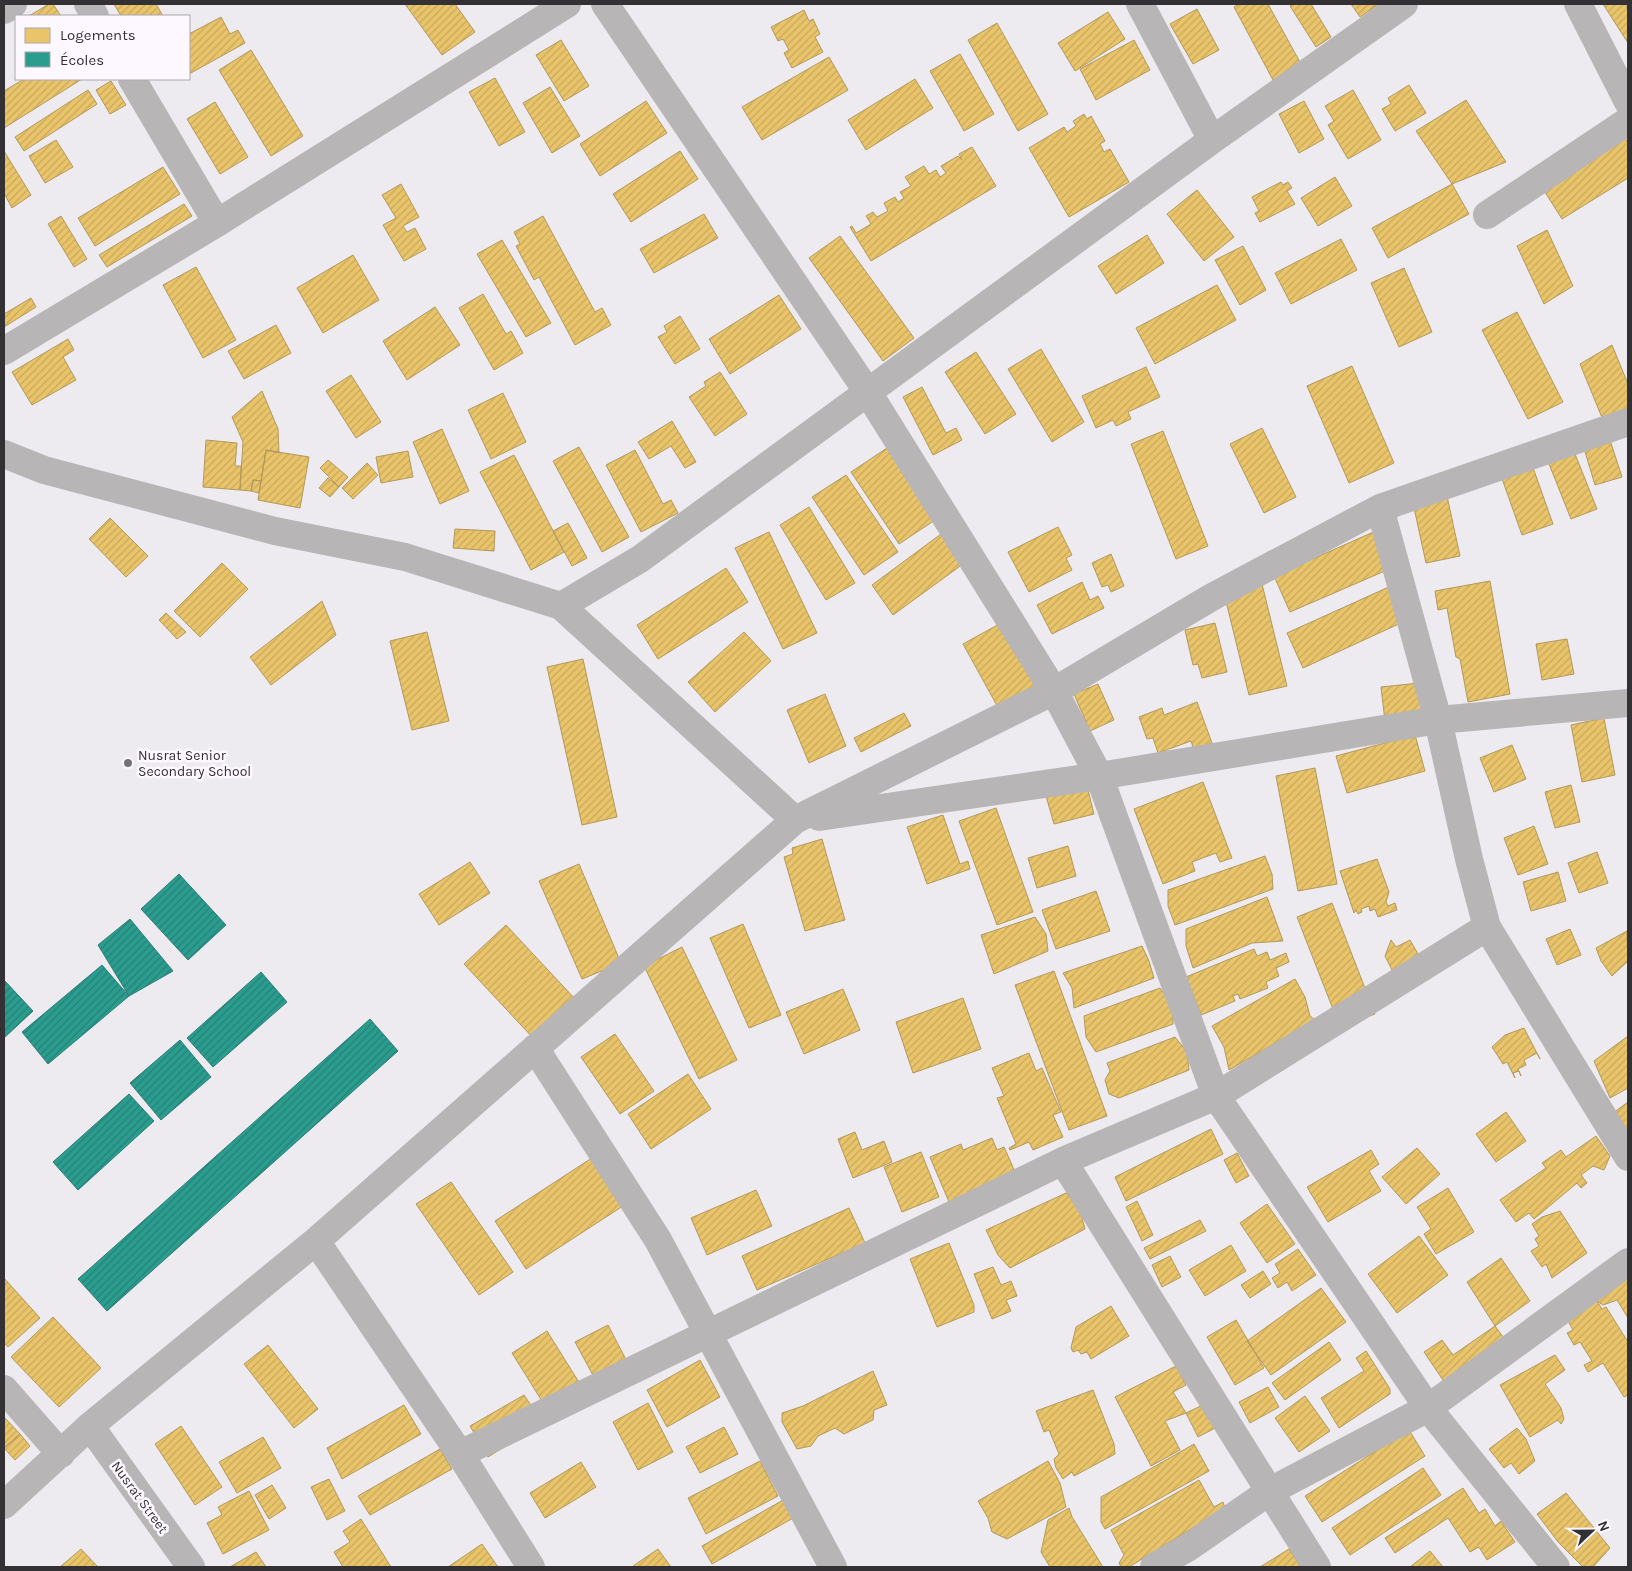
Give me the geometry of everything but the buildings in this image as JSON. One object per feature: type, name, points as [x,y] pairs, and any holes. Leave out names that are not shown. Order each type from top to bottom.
[{"type":"street","points":[[4,10],[13,4]]},
{"type":"street","points":[[88,4],[94,15]]},
{"type":"street","points":[[4,351],[218,223],[566,4]]},
{"type":"street","points":[[605,4],[867,391],[1054,692],[1100,776],[1216,1096],[1428,1408],[1556,1567]]},
{"type":"street","points":[[1140,4],[1212,140]]},
{"type":"street","points":[[561,606],[640,559],[1212,140],[1404,4]]},
{"type":"street","points":[[1578,4],[1628,102]]},
{"type":"street","points":[[133,80],[218,223]]},
{"type":"street","points":[[1487,214],[1628,121]]},
{"type":"street","points":[[4,1505],[90,1426],[316,1241],[795,820],[1054,692],[1212,597],[1380,508],[1628,422]]},
{"type":"street","points":[[4,454],[44,470],[275,531],[405,557],[561,606],[795,820]]},
{"type":"street","points":[[1380,508],[1438,720],[1468,859],[1486,927],[1628,1157]]},
{"type":"street","points":[[795,820],[1100,776],[1438,720],[1628,703]]},
{"type":"street","points":[[460,1454],[1063,1161],[1216,1096],[1486,927]]},
{"type":"street","points":[[535,1048],[658,1240],[832,1567]]},
{"type":"street","points":[[1063,1161],[1317,1567]]},
{"type":"street","points":[[316,1241],[460,1454],[531,1567]]},
{"type":"street","points":[[1154,1567],[1189,1547],[1270,1490],[1428,1408],[1628,1262]]},
{"type":"street","points":[[4,1389],[61,1454]]},
{"type":"street","name":"Nusrat Street","points":[[90,1426],[191,1567]]},
{"type":"place","name":"Nusrat Senior Secondary School","points":[[128,763]]}]
